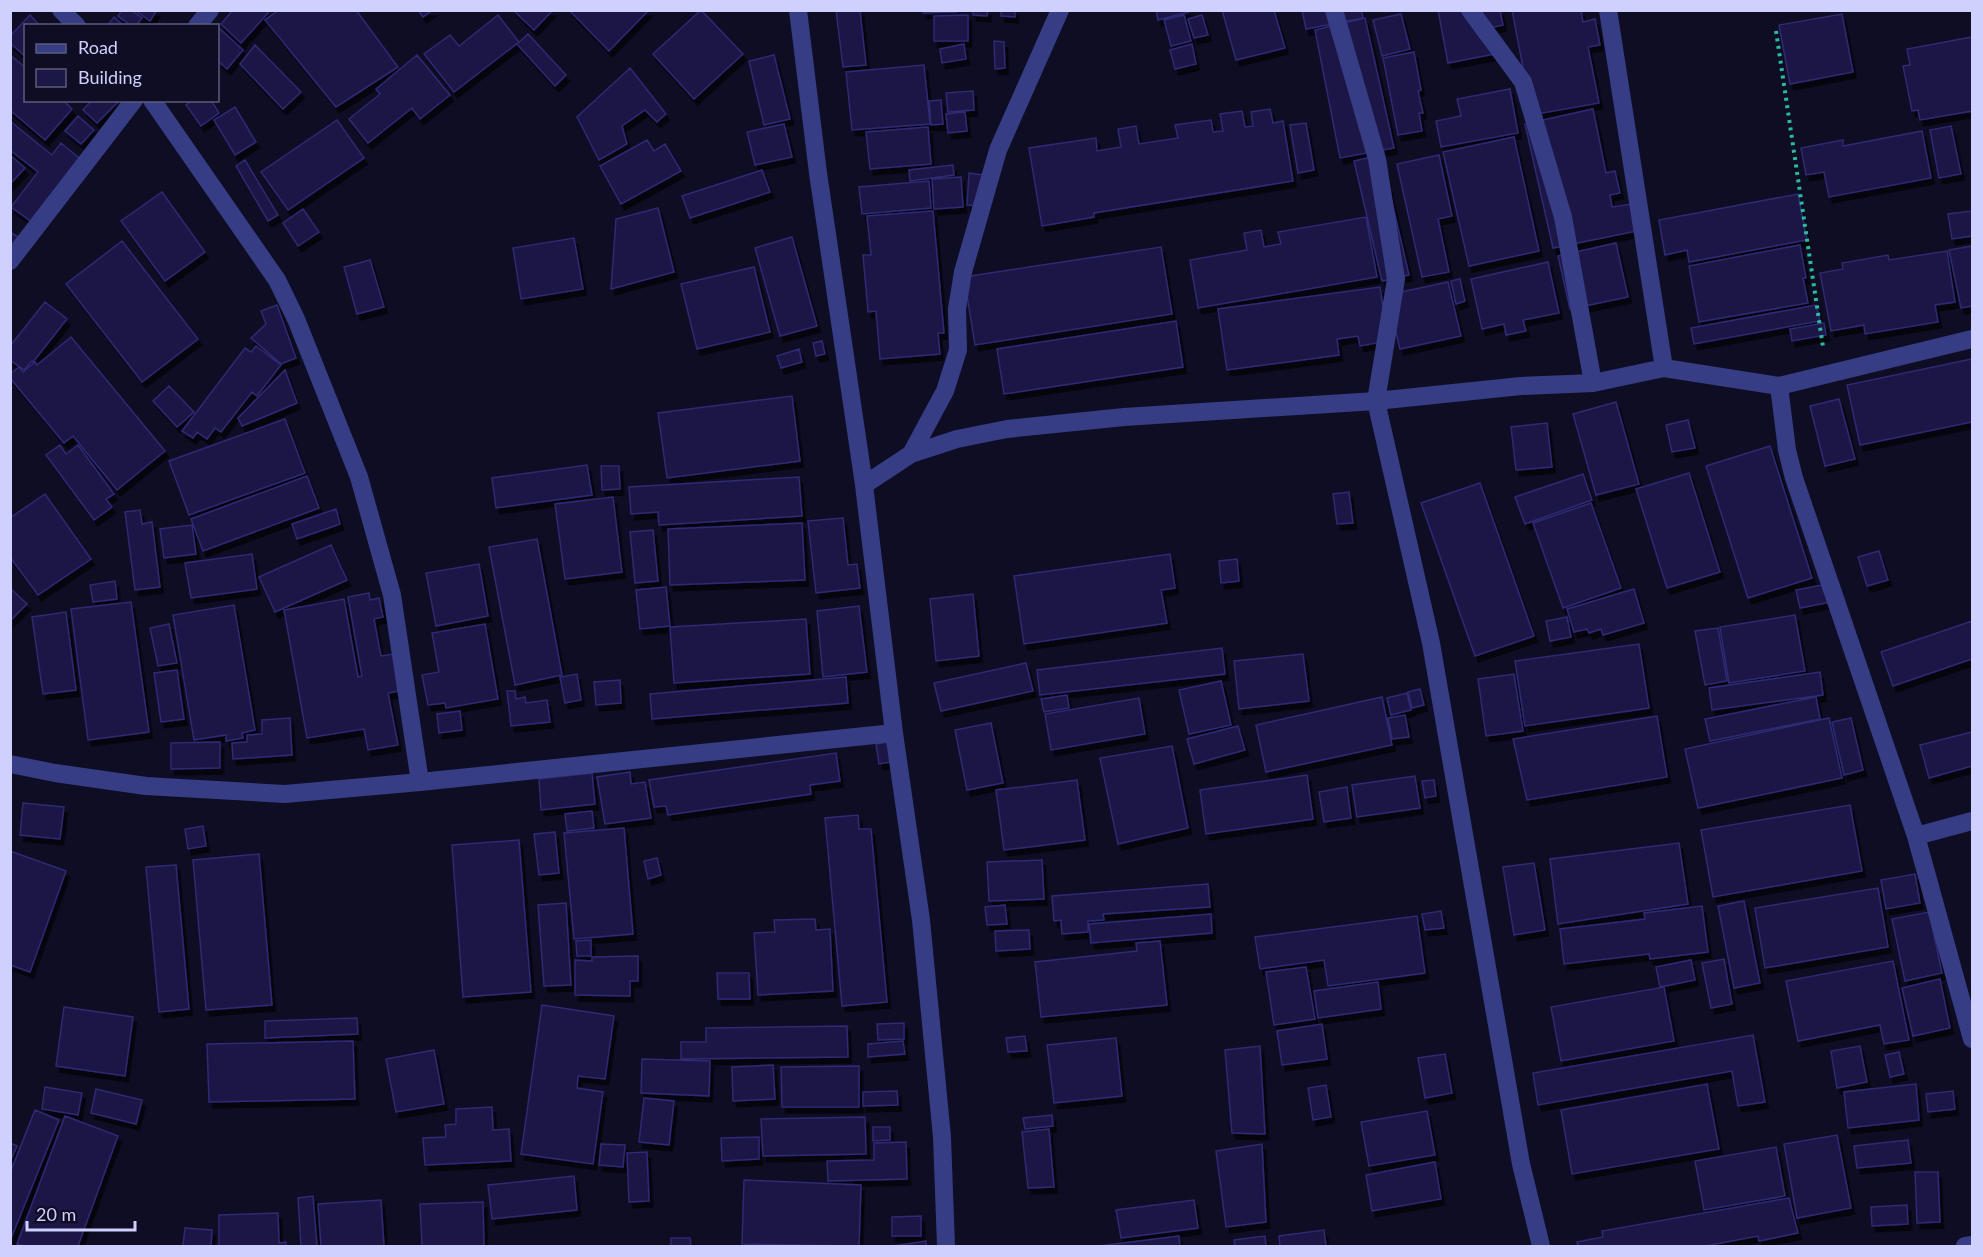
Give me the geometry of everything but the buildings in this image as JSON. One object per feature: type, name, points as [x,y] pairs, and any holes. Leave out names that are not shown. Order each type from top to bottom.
[{"type":"street","points":[[61,10],[75,24]]},
{"type":"street","points":[[199,24],[210,10]]},
{"type":"street","points":[[798,10],[818,173],[864,485],[894,733],[922,932],[942,1137],[946,1246]]},
{"type":"street","points":[[911,454],[945,391],[958,350],[957,309],[963,272],[998,150],[1060,10]]},
{"type":"street","points":[[1334,10],[1377,159],[1396,279],[1376,401],[1431,643],[1521,1164],[1541,1246]]},
{"type":"street","points":[[1470,10],[1523,82],[1563,217],[1593,383]]},
{"type":"street","points":[[1608,10],[1664,368]]},
{"type":"street","points":[[10,261],[132,102]]},
{"type":"street","points":[[153,102],[276,280],[296,319],[359,477],[392,595],[420,782]]},
{"type":"street","points":[[864,485],[911,454],[957,439],[1007,429],[1124,417],[1376,401],[1521,386],[1593,383],[1664,368],[1779,387],[1972,339]]},
{"type":"street","points":[[1779,387],[1787,450],[1794,478],[1916,836],[1972,1039]]},
{"type":"street","points":[[10,764],[146,786],[285,794],[894,733]]},
{"type":"street","points":[[1916,836],[1972,821]]},
{"type":"street","points":[[1965,1246],[1972,1245]]},
{"type":"path","points":[[1776,31],[1827,374]]}]
